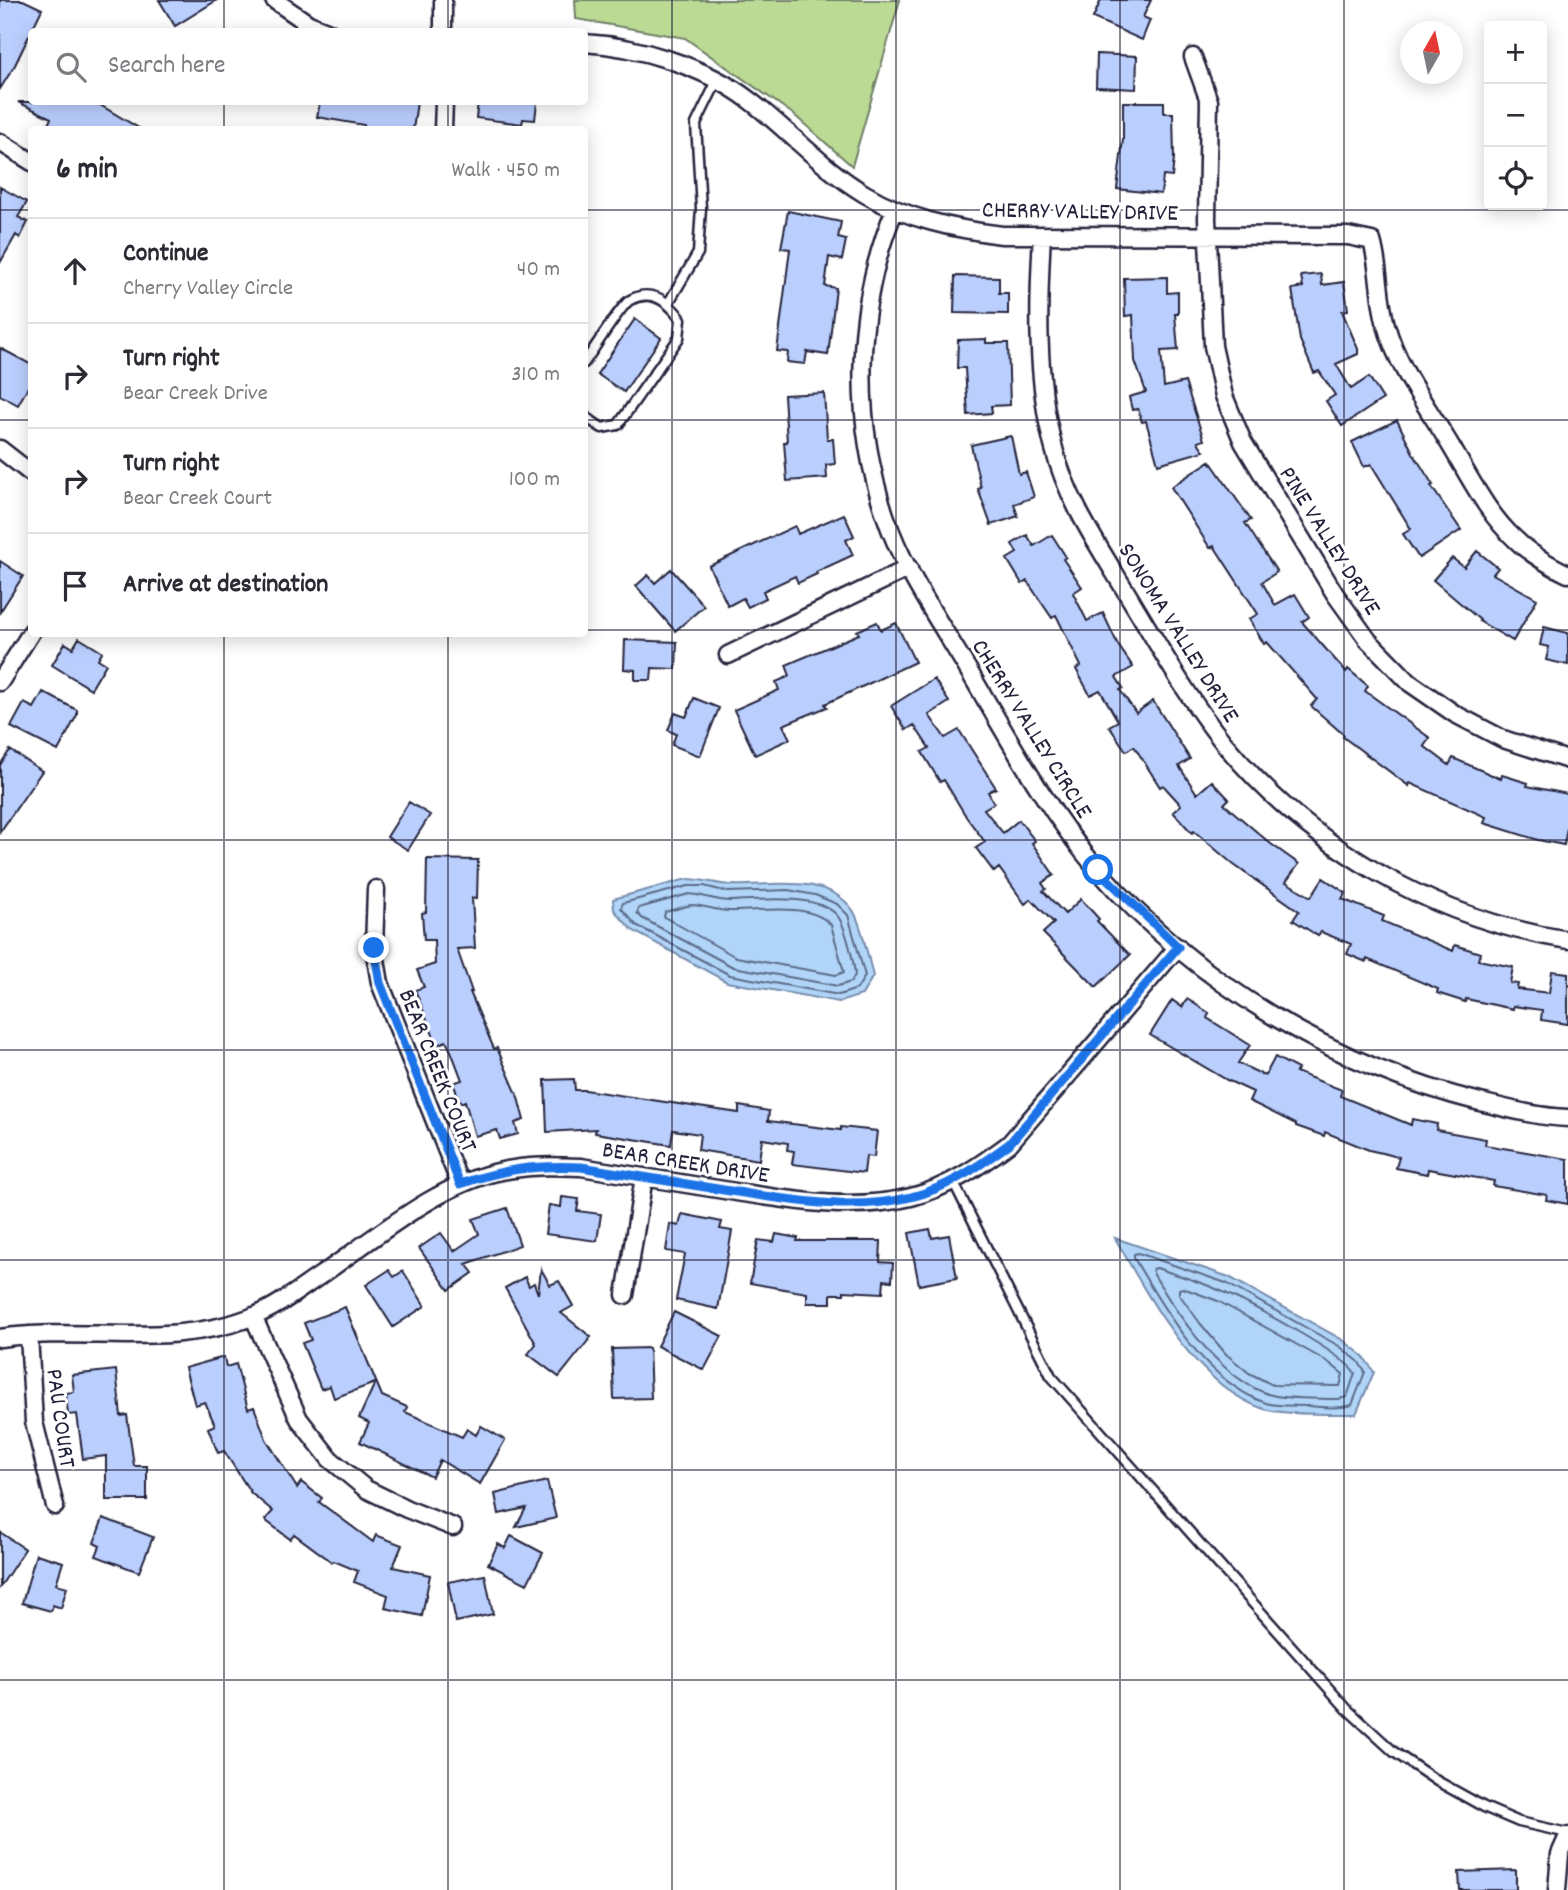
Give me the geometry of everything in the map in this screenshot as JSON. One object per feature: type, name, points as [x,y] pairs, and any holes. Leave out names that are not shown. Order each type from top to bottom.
[{"type":"street","points":[[274,0],[319,28]]},
{"type":"street","points":[[443,0],[443,28]]},
{"type":"street","name":"CHERRY VALLEY DRIVE","points":[[588,43],[615,44],[669,59],[717,81],[748,99],[829,171],[866,195],[923,220],[962,230],[1002,235],[1207,235]]},
{"type":"street","name":"PINE VALLEY DRIVE","points":[[1193,57],[1209,101],[1207,235],[1213,346],[1224,396],[1243,442],[1335,594],[1368,640],[1410,683],[1455,714],[1503,739],[1568,760]]},
{"type":"street","points":[[443,126],[444,105]]},
{"type":"street","points":[[0,142],[28,160]]},
{"type":"street","name":"CHERRY VALLEY CIRCLE","points":[[895,209],[881,243],[863,341],[863,402],[872,465],[885,517],[909,568],[1046,799],[1098,870],[1178,947],[1278,1020],[1373,1067],[1444,1093],[1522,1112],[1568,1118]]},
{"type":"street","name":"SONOMA VALLEY DRIVE","points":[[1042,235],[1044,405],[1054,449],[1075,504],[1188,694],[1222,741],[1260,784],[1318,835],[1369,869],[1418,894],[1477,918],[1568,940]]},
{"type":"street","points":[[1207,235],[1348,236],[1372,241],[1378,263],[1379,294],[1386,327],[1401,363],[1483,500],[1513,538],[1547,564],[1568,574]]},
{"type":"street","points":[[0,449],[28,471]]},
{"type":"street","points":[[728,655],[909,568]]},
{"type":"street","points":[[0,682],[5,662],[28,636]]},
{"type":"street","name":"BEAR CREEK COURT","points":[[376,889],[374,948],[380,983],[460,1184]]},
{"type":"street","name":"BEAR CREEK DRIVE","points":[[0,1338],[29,1335],[164,1336],[201,1332],[253,1317],[426,1203],[460,1184],[500,1171],[540,1166],[581,1167],[823,1204],[869,1205],[912,1197],[977,1168],[1009,1144],[1178,947]]},
{"type":"street","points":[[625,1295],[644,1177]]},
{"type":"street","points":[[253,1317],[299,1419],[330,1459],[366,1489],[453,1527]]},
{"type":"street","name":"PAU COURT","points":[[29,1335],[34,1422],[55,1506]]},
{"type":"street","points":[[1557,1890],[1560,1854],[1568,1835]]},
{"type":"lane","points":[[669,302],[698,253],[701,208],[696,124],[717,81]]},
{"type":"lane","points":[[588,357],[628,300],[647,295],[669,302],[681,319],[679,338],[618,425],[602,428],[588,419]]},
{"type":"lane","points":[[953,1181],[1051,1376],[1347,1709],[1394,1752],[1472,1801],[1519,1822],[1568,1835]]},
{"type":"green space","points":[[575,0],[900,0],[852,166],[793,114],[685,38],[576,19]]},
{"type":"water","points":[[687,879],[730,885],[795,884],[826,890],[840,897],[852,909],[859,922],[873,976],[862,995],[839,1002],[727,982],[632,930],[614,910],[613,899]]},
{"type":"water","points":[[1115,1238],[1229,1277],[1343,1340],[1363,1356],[1374,1372],[1356,1414],[1272,1411],[1239,1397],[1216,1381],[1176,1337]]},
{"type":"building","points":[[0,0],[23,0],[42,9],[33,28],[28,28],[28,38],[0,89]]},
{"type":"building","points":[[159,0],[217,0],[175,26]]},
{"type":"building","points":[[1101,0],[1151,0],[1143,17],[1150,20],[1142,40],[1093,18]]},
{"type":"building","points":[[1097,54],[1137,56],[1136,89],[1096,87]]},
{"type":"building","points":[[18,102],[28,102],[28,105],[100,105],[135,126],[48,126],[51,118]]},
{"type":"building","points":[[1123,102],[1164,102],[1164,113],[1173,113],[1172,177],[1163,176],[1161,194],[1117,189],[1123,139]]},
{"type":"building","points":[[319,105],[417,105],[414,126],[364,126],[317,117]]},
{"type":"building","points":[[478,105],[537,105],[535,120],[523,119],[522,124],[476,118]]},
{"type":"building","points":[[0,187],[27,202],[18,217],[28,222],[20,238],[16,235],[0,263]]},
{"type":"building","points":[[788,211],[841,222],[838,238],[846,240],[842,260],[829,257],[825,286],[836,288],[828,355],[807,352],[805,364],[787,362],[788,352],[777,351],[790,249],[781,248]]},
{"type":"building","points":[[1321,274],[1322,285],[1344,282],[1348,310],[1342,311],[1358,349],[1358,354],[1336,364],[1351,389],[1369,377],[1383,399],[1342,426],[1326,401],[1335,395],[1319,371],[1314,373],[1300,340],[1292,289],[1303,287],[1301,276]]},
{"type":"building","points":[[955,276],[999,277],[999,293],[1008,293],[1008,314],[954,313]]},
{"type":"building","points":[[1167,277],[1167,293],[1178,292],[1178,314],[1175,314],[1178,350],[1161,351],[1164,387],[1185,382],[1204,440],[1198,442],[1204,451],[1158,464],[1146,421],[1142,422],[1138,409],[1132,410],[1129,397],[1146,392],[1135,361],[1133,315],[1125,316],[1124,278]]},
{"type":"building","points":[[635,319],[661,338],[624,392],[597,374]]},
{"type":"building","points":[[986,339],[986,343],[1008,343],[1010,405],[991,406],[992,413],[968,415],[965,368],[957,368],[958,340]]},
{"type":"building","points":[[0,348],[28,363],[28,387],[18,405],[0,395]]},
{"type":"building","points":[[824,393],[827,439],[833,439],[835,464],[826,465],[827,478],[787,481],[784,395]]},
{"type":"building","points":[[1397,420],[1433,485],[1431,486],[1461,530],[1419,558],[1403,534],[1411,529],[1371,464],[1364,467],[1352,442]]},
{"type":"building","points":[[1011,436],[1019,474],[1026,472],[1034,497],[1014,504],[1018,516],[991,525],[978,489],[981,488],[971,445]]},
{"type":"building","points":[[1210,461],[1251,520],[1245,523],[1277,572],[1262,582],[1275,605],[1295,594],[1309,617],[1302,622],[1346,672],[1348,669],[1368,686],[1365,691],[1430,738],[1424,746],[1449,765],[1453,758],[1501,779],[1502,775],[1528,783],[1527,786],[1568,794],[1568,822],[1564,845],[1484,823],[1486,817],[1410,783],[1409,786],[1343,737],[1344,735],[1311,706],[1317,699],[1267,642],[1264,644],[1249,619],[1258,614],[1214,546],[1210,548],[1171,487]]},
{"type":"building","points":[[844,514],[854,536],[846,540],[853,555],[798,583],[795,576],[763,591],[766,598],[748,607],[743,598],[728,606],[709,566],[795,526],[798,534]]},
{"type":"building","points":[[1027,535],[1034,546],[1052,535],[1066,557],[1063,559],[1082,587],[1073,593],[1087,621],[1103,613],[1118,645],[1133,667],[1116,677],[1123,688],[1120,690],[1136,713],[1153,701],[1190,759],[1179,766],[1197,794],[1212,781],[1229,799],[1224,804],[1299,864],[1286,882],[1311,897],[1323,878],[1346,893],[1342,899],[1384,916],[1382,921],[1453,951],[1455,945],[1480,953],[1478,960],[1513,967],[1510,983],[1518,984],[1517,989],[1549,993],[1552,971],[1568,973],[1568,1024],[1541,1020],[1542,1010],[1513,1006],[1513,1009],[1466,999],[1465,1002],[1437,993],[1438,989],[1367,959],[1366,962],[1347,954],[1351,944],[1321,932],[1318,936],[1293,920],[1299,911],[1234,865],[1194,831],[1192,833],[1173,812],[1181,805],[1163,785],[1160,787],[1134,746],[1126,751],[1109,726],[1118,721],[1100,690],[1090,695],[1076,669],[1081,666],[1056,615],[1052,618],[1027,581],[1022,584],[1007,559],[1017,553],[1012,544]]},
{"type":"building","points":[[1477,551],[1498,568],[1493,574],[1537,599],[1513,641],[1479,621],[1433,580],[1452,558],[1464,567]]},
{"type":"building","points":[[0,561],[23,576],[0,612]]},
{"type":"building","points":[[671,569],[704,606],[675,631],[636,586],[648,575],[655,583]]},
{"type":"building","points":[[877,622],[881,630],[896,623],[915,662],[825,704],[827,707],[783,725],[790,739],[755,755],[734,710],[779,690],[776,682],[790,676],[786,665],[859,634],[857,631]]},
{"type":"building","points":[[1544,627],[1568,633],[1568,665],[1546,660],[1549,647],[1540,645]]},
{"type":"building","points":[[79,638],[102,652],[98,659],[106,664],[91,689],[52,665],[65,643],[73,648]]},
{"type":"building","points":[[625,640],[677,642],[676,669],[652,668],[651,680],[635,680],[635,670],[624,669]]},
{"type":"building","points":[[934,679],[949,702],[929,715],[945,738],[959,730],[996,788],[988,792],[994,803],[984,809],[1003,833],[1019,820],[1035,841],[1032,843],[1054,875],[1042,883],[1046,889],[1043,891],[1065,914],[1081,899],[1099,919],[1097,921],[1130,955],[1096,987],[1043,933],[1054,923],[1031,899],[1025,904],[999,868],[994,872],[976,848],[985,842],[944,780],[940,782],[922,752],[929,748],[914,725],[906,730],[891,706]]},
{"type":"building","points":[[43,692],[77,710],[77,715],[58,751],[11,727],[24,703],[34,708]]},
{"type":"building","points":[[694,698],[719,708],[700,756],[672,745],[676,734],[668,730],[675,713],[686,717]]},
{"type":"building","points":[[10,750],[42,771],[0,832],[0,765]]},
{"type":"building","points":[[409,802],[430,815],[408,850],[387,837]]},
{"type":"building","points":[[427,859],[478,860],[477,898],[472,898],[475,948],[457,949],[470,992],[517,1094],[524,1120],[515,1123],[518,1134],[500,1139],[497,1130],[475,1136],[465,1101],[461,1103],[453,1083],[462,1080],[451,1051],[446,1041],[437,1045],[415,990],[424,987],[417,970],[435,964],[434,940],[424,940],[422,913],[426,912]]},
{"type":"building","points":[[1187,999],[1209,1013],[1207,1018],[1250,1045],[1238,1063],[1265,1076],[1275,1057],[1298,1069],[1296,1072],[1342,1090],[1340,1096],[1411,1125],[1412,1119],[1437,1124],[1436,1130],[1486,1139],[1485,1145],[1568,1159],[1568,1204],[1546,1200],[1547,1195],[1493,1186],[1494,1181],[1428,1169],[1427,1174],[1396,1168],[1399,1157],[1369,1150],[1325,1132],[1324,1136],[1296,1126],[1249,1101],[1253,1092],[1150,1035],[1172,1000],[1182,1007]]},
{"type":"building","points":[[574,1079],[575,1090],[739,1113],[739,1106],[769,1111],[768,1121],[841,1130],[841,1127],[877,1131],[874,1157],[866,1156],[864,1173],[792,1164],[794,1151],[787,1150],[788,1143],[762,1139],[759,1160],[698,1150],[700,1134],[673,1130],[671,1145],[595,1133],[596,1129],[547,1132],[545,1080]]},
{"type":"building","points":[[562,1197],[579,1199],[577,1211],[601,1214],[597,1241],[545,1234],[549,1205],[561,1207]]},
{"type":"building","points":[[507,1208],[520,1245],[466,1264],[473,1273],[449,1290],[419,1248],[441,1233],[454,1251],[479,1234],[473,1219]]},
{"type":"building","points":[[682,1214],[722,1222],[720,1229],[732,1231],[718,1309],[676,1300],[685,1254],[666,1251],[670,1224],[679,1226]]},
{"type":"building","points":[[930,1229],[932,1238],[949,1235],[957,1278],[919,1285],[909,1233]]},
{"type":"building","points":[[776,1234],[798,1238],[797,1241],[881,1241],[880,1262],[893,1263],[892,1281],[884,1280],[883,1293],[844,1291],[844,1294],[831,1294],[831,1303],[807,1303],[807,1293],[750,1283],[758,1240],[774,1242]]},
{"type":"building","points":[[541,1269],[550,1285],[559,1281],[573,1306],[561,1313],[591,1337],[559,1377],[528,1354],[536,1344],[505,1288],[525,1277],[529,1286],[534,1283],[538,1294]]},
{"type":"building","points":[[389,1270],[394,1277],[403,1271],[425,1306],[393,1327],[366,1285]]},
{"type":"building","points":[[345,1307],[382,1396],[407,1407],[405,1412],[462,1437],[467,1429],[476,1435],[481,1426],[505,1440],[480,1484],[440,1460],[432,1477],[360,1442],[369,1423],[359,1418],[375,1383],[334,1398],[330,1386],[321,1389],[302,1343],[311,1340],[304,1323]]},
{"type":"building","points":[[674,1312],[722,1336],[704,1370],[657,1346]]},
{"type":"building","points":[[649,1348],[651,1398],[614,1399],[612,1349]]},
{"type":"building","points":[[224,1357],[226,1367],[236,1364],[248,1409],[254,1407],[266,1439],[297,1488],[301,1482],[322,1498],[319,1502],[373,1542],[376,1535],[402,1545],[393,1567],[430,1575],[422,1616],[385,1608],[388,1595],[354,1582],[358,1571],[332,1562],[294,1534],[290,1539],[265,1520],[273,1511],[251,1493],[224,1451],[218,1453],[208,1428],[215,1425],[205,1402],[195,1405],[185,1368]]},
{"type":"building","points":[[116,1370],[121,1416],[127,1415],[134,1466],[147,1466],[147,1500],[106,1500],[106,1456],[83,1459],[77,1414],[68,1415],[66,1393],[74,1392],[72,1375]]},
{"type":"building","points":[[547,1481],[556,1518],[516,1527],[526,1508],[499,1514],[495,1494]]},
{"type":"building","points":[[103,1518],[153,1537],[139,1572],[96,1556],[100,1546],[94,1543]]},
{"type":"building","points":[[0,1532],[25,1549],[0,1587]]},
{"type":"building","points":[[511,1536],[543,1553],[527,1584],[488,1564],[498,1544],[505,1548]]},
{"type":"building","points":[[36,1554],[63,1562],[56,1584],[67,1587],[61,1608],[53,1605],[51,1611],[22,1603]]},
{"type":"building","points":[[485,1575],[493,1614],[456,1622],[448,1582]]},
{"type":"building","points":[[1516,1870],[1516,1890],[1460,1890],[1459,1872]]},
{"type":"route","points":[[374,948],[380,983],[397,1030],[460,1184],[500,1171],[540,1166],[581,1167],[823,1204],[869,1205],[912,1197],[953,1181],[977,1168],[1009,1144],[1178,947],[1098,870]]}]
